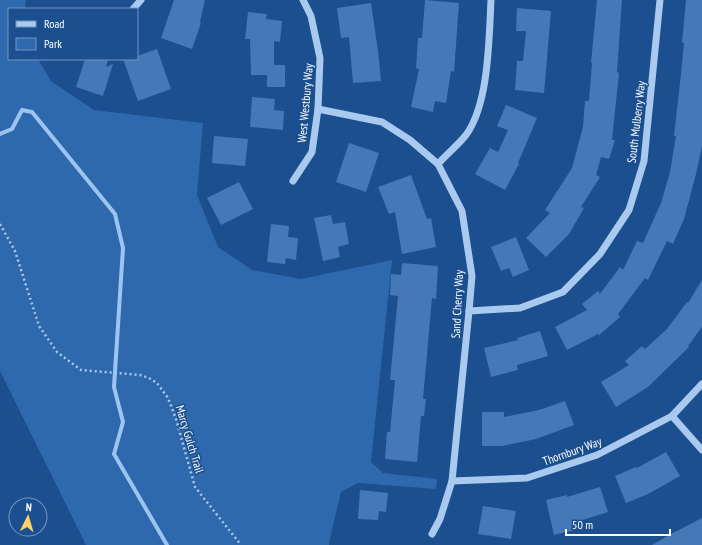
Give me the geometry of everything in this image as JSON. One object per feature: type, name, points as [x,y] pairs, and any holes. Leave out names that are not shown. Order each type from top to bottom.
[{"type":"street","points":[[134,8],[141,0]]},
{"type":"street","name":"West Westbury Way","points":[[293,181],[312,152],[318,109],[320,58],[311,16],[303,0]]},
{"type":"street","points":[[438,164],[466,134],[479,109],[487,70],[491,0]]},
{"type":"street","name":"South Mulberry Way","points":[[469,311],[520,308],[563,292],[600,254],[629,210],[644,161],[660,0]]},
{"type":"street","name":"Sand Cherry Way","points":[[318,109],[382,122],[410,140],[438,164],[462,211],[472,276],[469,311],[452,481],[440,520],[432,534]]},
{"type":"street","name":"Thornbury Way","points":[[452,481],[527,478],[597,455],[672,416],[702,384]]},
{"type":"street","points":[[672,416],[702,450]]},
{"type":"path","name":"Marcy Gulch Trail","points":[[0,224],[15,251],[39,326],[57,352],[81,370],[149,378],[157,383],[168,398],[176,419],[195,487],[241,545]]},
{"type":"green space","points":[[0,0],[26,0],[25,8],[8,8],[8,60],[39,60],[51,81],[94,110],[203,123],[197,195],[218,247],[252,270],[301,279],[392,260],[371,462],[383,473],[437,479],[436,489],[358,483],[341,492],[329,545],[86,545],[0,371]]},
{"type":"building","points":[[174,0],[205,0],[201,23],[192,49],[161,38]]},
{"type":"building","points":[[425,0],[459,3],[454,72],[451,71],[446,103],[435,101],[433,112],[411,107],[419,69],[416,68],[418,38],[422,38]]},
{"type":"building","points":[[597,0],[622,0],[617,72],[619,73],[612,140],[615,140],[609,159],[601,157],[596,175],[600,177],[581,207],[584,208],[569,234],[546,257],[526,238],[550,213],[545,210],[572,168],[583,127],[585,101],[589,101]]},
{"type":"building","points":[[686,0],[702,0],[702,146],[684,219],[673,244],[667,241],[648,280],[645,278],[618,314],[620,317],[599,335],[598,334],[567,350],[555,327],[587,310],[582,304],[598,291],[600,294],[620,267],[623,270],[637,241],[643,243],[661,203],[670,172],[676,136],[674,136],[684,43],[682,43]]},
{"type":"building","points":[[371,3],[381,81],[353,83],[349,37],[341,38],[337,8]]},
{"type":"building","points":[[517,8],[551,11],[544,93],[515,90],[517,61],[523,61],[526,31],[516,31]]},
{"type":"building","points":[[248,12],[267,14],[266,19],[282,21],[280,42],[274,41],[274,65],[285,65],[285,87],[267,87],[267,75],[251,75],[250,39],[245,39]]},
{"type":"building","points":[[157,49],[171,89],[138,101],[123,60],[138,60],[138,56]]},
{"type":"building","points":[[85,60],[108,60],[106,67],[113,64],[103,96],[76,87]]},
{"type":"building","points":[[252,97],[275,99],[274,110],[284,111],[283,130],[250,127]]},
{"type":"building","points":[[506,105],[537,118],[518,163],[519,164],[505,190],[475,174],[490,148],[498,152],[508,130],[497,126]]},
{"type":"building","points":[[214,136],[248,139],[245,166],[212,163]]},
{"type":"building","points":[[349,143],[379,153],[366,192],[336,182]]},
{"type":"building","points":[[411,175],[427,219],[431,218],[436,247],[402,254],[395,212],[389,214],[378,187]]},
{"type":"building","points":[[239,182],[253,209],[221,225],[207,198]]},
{"type":"building","points":[[331,215],[333,224],[345,222],[349,244],[338,247],[340,257],[323,261],[314,218]]},
{"type":"building","points":[[271,224],[289,226],[288,237],[298,238],[296,260],[286,258],[285,264],[267,262]]},
{"type":"building","points":[[516,237],[529,270],[513,277],[509,268],[501,271],[491,247]]},
{"type":"building","points":[[402,263],[438,266],[436,299],[432,298],[423,399],[426,399],[424,416],[421,416],[417,462],[385,459],[387,432],[390,432],[395,380],[390,380],[398,296],[390,295],[391,274],[401,275]]},
{"type":"building","points":[[702,280],[702,327],[688,346],[689,347],[648,387],[616,407],[601,382],[629,365],[625,361],[642,346],[645,349],[667,329],[687,302],[688,303]]},
{"type":"building","points":[[540,331],[548,356],[517,365],[518,370],[491,377],[484,348],[518,340],[517,338]]},
{"type":"building","points":[[565,401],[574,425],[536,439],[502,446],[482,446],[482,412],[504,412],[504,417],[539,410]]},
{"type":"building","points":[[666,452],[680,476],[648,494],[626,503],[615,476],[636,467],[637,468]]},
{"type":"building","points":[[600,487],[608,512],[573,523],[575,530],[554,535],[546,500],[567,495],[567,497]]},
{"type":"building","points":[[360,490],[388,493],[386,512],[379,511],[378,520],[358,519]]},
{"type":"building","points":[[483,506],[516,511],[511,539],[478,534]]},
{"type":"building","points":[[702,518],[702,545],[652,545],[669,535]]},
{"type":"waterway","points":[[0,134],[12,129],[22,110],[32,112],[115,214],[123,248],[114,387],[123,422],[114,454],[167,545]]}]
